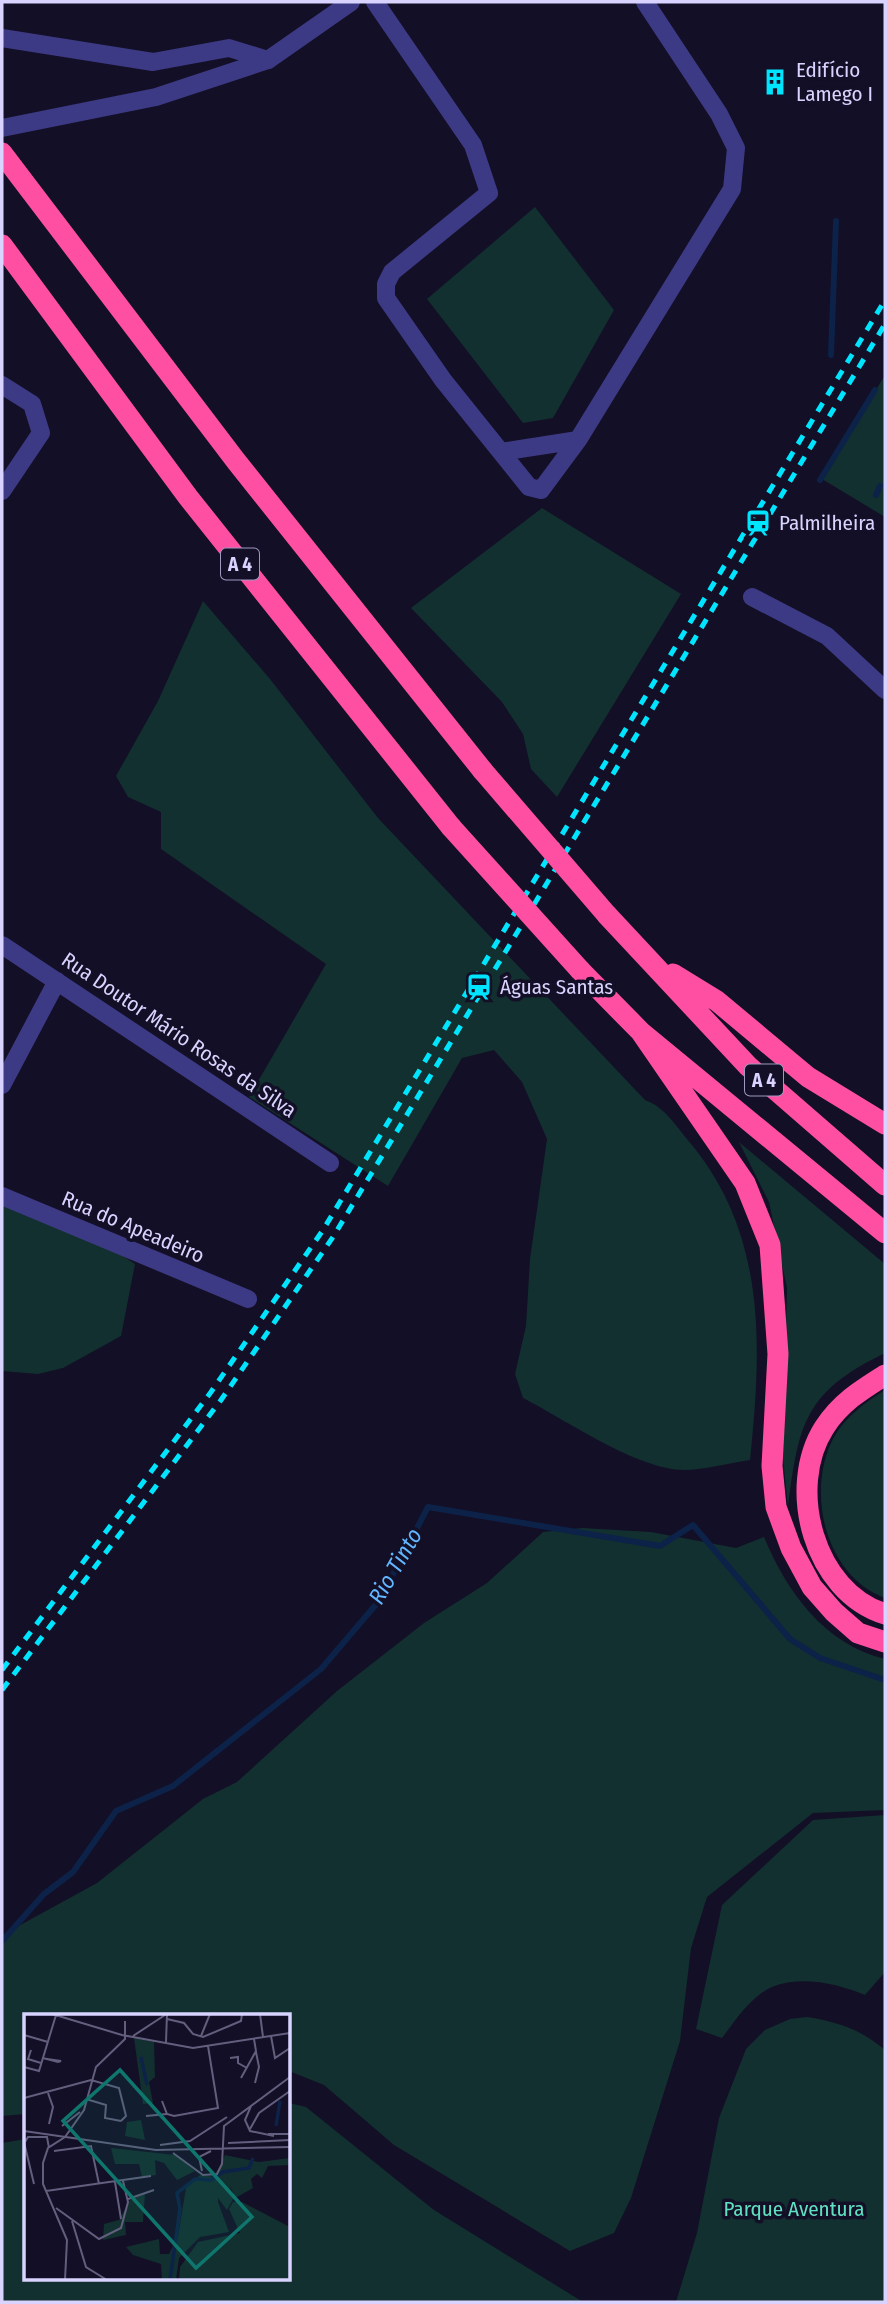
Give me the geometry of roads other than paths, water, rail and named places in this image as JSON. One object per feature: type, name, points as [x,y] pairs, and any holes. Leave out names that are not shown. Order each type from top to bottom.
[{"type":"highway","name":"A 4","points":[[8,160],[236,461],[484,771],[607,915],[748,1066],[885,1185]]},
{"type":"highway","name":"A 4","points":[[2,245],[188,497],[451,827],[580,970],[641,1031],[885,1233]]},
{"type":"highway","points":[[653,962],[717,1001],[808,1077],[885,1124]]},
{"type":"highway","points":[[641,1031],[745,1183],[770,1245],[778,1354],[772,1466],[775,1507],[791,1548],[812,1587],[834,1612],[858,1633],[885,1642]]},
{"type":"highway","points":[[885,1376],[852,1395],[824,1428],[809,1462],[806,1490],[811,1530],[830,1570],[848,1592],[873,1610],[885,1614]]},
{"type":"street","points":[[2,128],[156,97],[268,60],[351,2]]},
{"type":"street","points":[[375,2],[473,145],[489,193],[392,272],[386,284],[386,298],[443,380],[529,487],[541,490],[578,440],[732,189],[736,148],[719,114],[645,2]]},
{"type":"street","points":[[2,38],[153,62],[229,48],[268,60]]},
{"type":"street","points":[[2,385],[32,404],[41,432],[2,491]]},
{"type":"street","points":[[501,452],[578,440]]},
{"type":"street","points":[[751,597],[827,636],[885,690]]},
{"type":"street","name":"Rua Doutor Mário Rosas da Silva","points":[[2,945],[330,1163]]},
{"type":"street","points":[[2,1085],[57,981]]},
{"type":"street","name":"Rua do Apeadeiro","points":[[2,1196],[248,1299]]},
{"type":"waterway","points":[[831,355],[836,221]]},
{"type":"waterway","points":[[820,480],[875,390]]},
{"type":"waterway","points":[[876,495],[880,486]]},
{"type":"waterway","name":"Rio Tinto","points":[[2,1941],[44,1894],[73,1872],[116,1811],[173,1786],[321,1669],[379,1601],[428,1507],[660,1546],[693,1525],[790,1639],[820,1658],[885,1680]]},
{"type":"railway","points":[[2,1670],[211,1392],[323,1230],[885,300]]},
{"type":"railway","points":[[2,1690],[221,1400],[333,1237],[885,324]]},
{"type":"place","name":"Edifício Lamego I","points":[[775,82]]},
{"type":"place","name":"Palmilheira","points":[[758,523]]},
{"type":"place","name":"Águas Santas","points":[[479,987]]},
{"type":"park label","name":"Parque Aventura","points":[[794,2209]]}]
